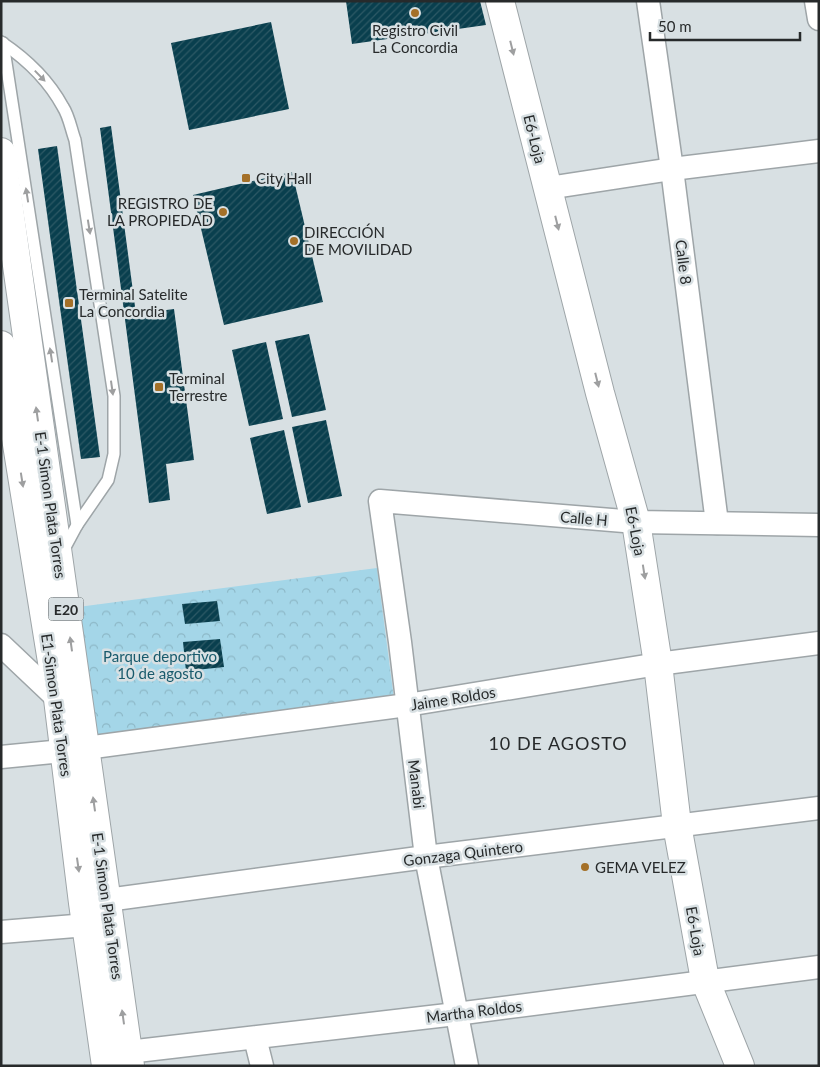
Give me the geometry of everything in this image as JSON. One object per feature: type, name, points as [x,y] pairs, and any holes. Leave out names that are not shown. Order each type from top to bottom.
[{"type":"main road","name":"E6-Loja","points":[[500,1],[600,392],[636,522],[658,664],[677,825],[705,980],[740,1066]]},
{"type":"main road","name":"E-1 Simon Plata Torres","points":[[1,152],[48,568],[75,750],[107,900],[121,1061]]},
{"type":"main road","name":"E1-Simon Plata Torres","points":[[1,345],[48,568],[58,699],[75,750],[87,925],[121,1061]]},
{"type":"street","name":"Calle 8","points":[[648,1],[672,169],[716,523]]},
{"type":"street","points":[[816,1],[819,19]]},
{"type":"street","points":[[548,188],[672,169],[819,151]]},
{"type":"street","name":"Calle H","points":[[380,501],[636,522],[819,525]]},
{"type":"street","name":"Manabi","points":[[380,501],[400,642],[426,857],[467,1066]]},
{"type":"street","name":"Jaime Roldos","points":[[1,758],[75,750],[407,705],[658,664],[819,643]]},
{"type":"street","points":[[1,645],[58,699]]},
{"type":"street","name":"Gonzaga Quintero","points":[[107,900],[426,857],[819,808]]},
{"type":"street","points":[[1,932],[87,925]]},
{"type":"street","name":"Martha Roldos","points":[[121,1061],[255,1038],[819,967]]},
{"type":"street","points":[[255,1038],[262,1066]]},
{"type":"lane","points":[[2,42],[21,56],[46,83],[64,108],[75,140],[114,396],[114,454],[108,480],[48,568]]},
{"type":"lane","points":[[2,42],[77,525]]},
{"type":"green space","name":"Parque deportivo 10 de agosto","points":[[377,568],[394,699],[97,742],[78,607]]},
{"type":"building","name":"Registro Civil La Concordia","points":[[346,1],[480,1],[486,25],[352,44]]},
{"type":"building","points":[[271,22],[289,109],[189,130],[171,43]]},
{"type":"building","name":"Terminal Terrestre","points":[[111,126],[136,314],[174,309],[194,460],[166,464],[170,500],[149,503],[100,128]]},
{"type":"building","name":"Terminal Satelite La Concordia","points":[[57,146],[100,457],[81,459],[38,149]]},
{"type":"building","points":[[292,172],[323,302],[224,325],[193,195]]},
{"type":"building","points":[[309,334],[326,410],[292,417],[275,341]]},
{"type":"building","points":[[266,342],[283,419],[249,426],[232,350]]},
{"type":"building","points":[[326,420],[342,496],[308,503],[292,427]]},
{"type":"building","points":[[284,430],[301,507],[267,514],[250,438]]},
{"type":"building","points":[[217,601],[220,621],[185,624],[182,604]]},
{"type":"building","points":[[220,639],[224,667],[186,671],[183,642]]},
{"type":"place","name":"Registro Civil La Concordia","points":[[415,13]]},
{"type":"place","name":"City Hall","points":[[246,178]]},
{"type":"place","name":"REGISTRO DE LA PROPIEDAD","points":[[223,212]]},
{"type":"place","name":"DIRECCIÓN DE MOVILIDAD","points":[[294,241]]},
{"type":"place","name":"Terminal Satelite La Concordia","points":[[69,303]]},
{"type":"place","name":"Terminal Terrestre","points":[[159,387]]},
{"type":"place","name":"GEMA VELEZ","points":[[585,867]]},
{"type":"district","name":"10 DE AGOSTO","points":[[558,743]]}]
